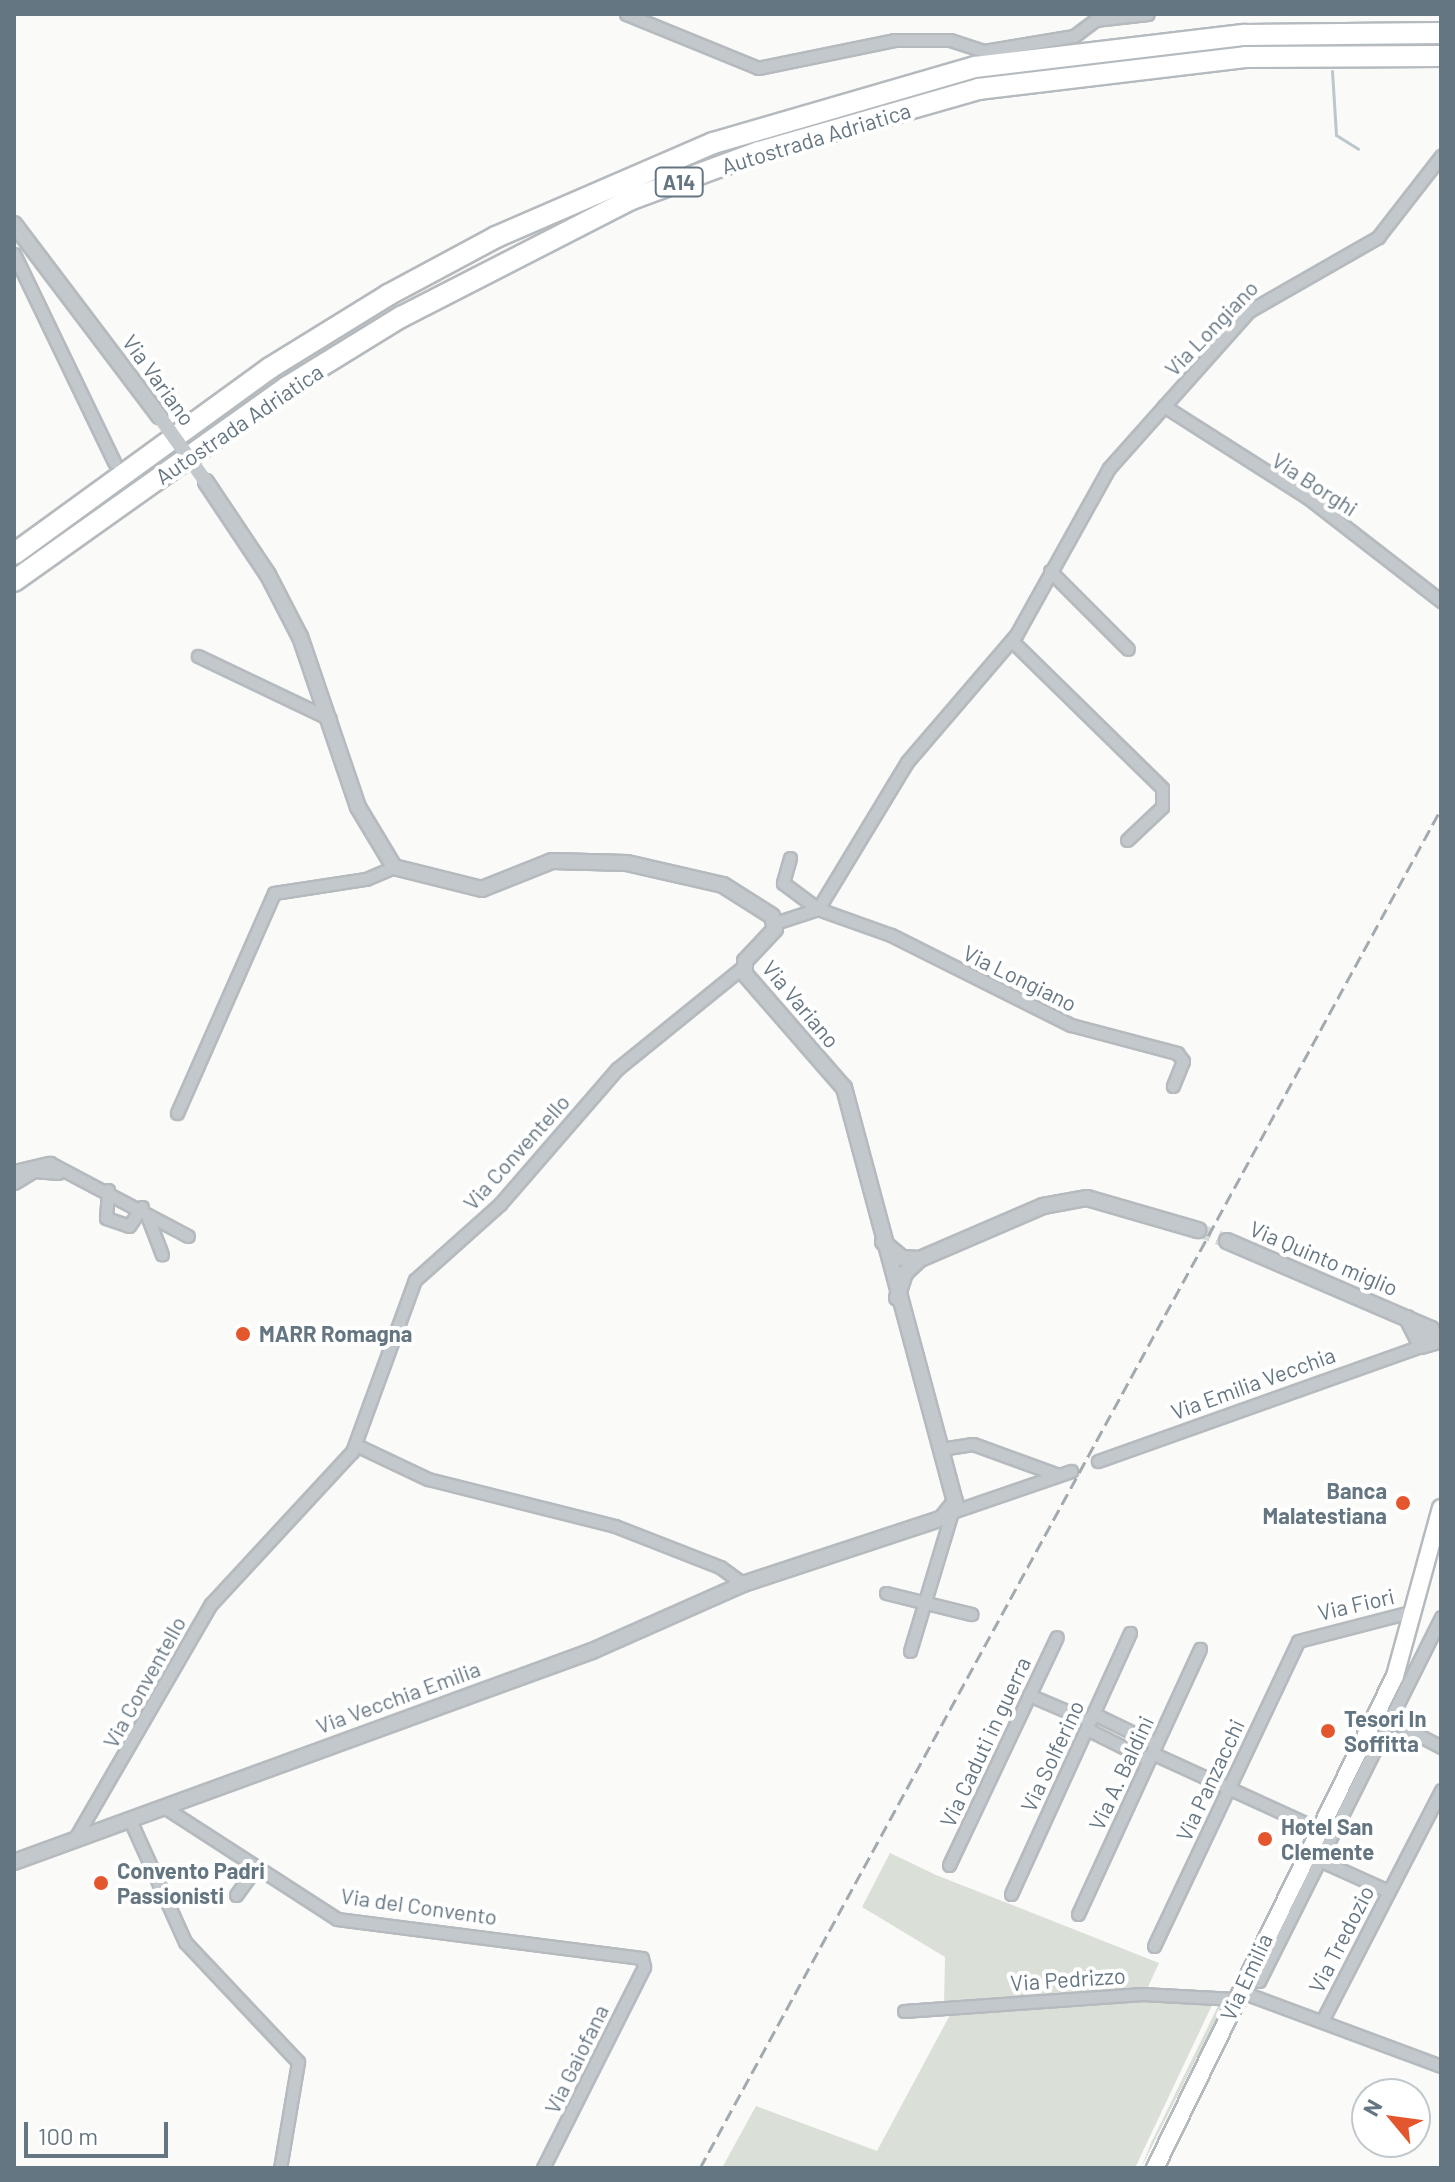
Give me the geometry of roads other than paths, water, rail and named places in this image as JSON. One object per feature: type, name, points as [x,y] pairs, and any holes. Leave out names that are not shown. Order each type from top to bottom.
[{"type":"highway","name":"Autostrada Adriatica","points":[[14,554],[270,368],[388,295],[496,237],[713,143],[975,67],[1245,35],[1441,33]]},
{"type":"highway","name":"Autostrada Adriatica","points":[[14,581],[287,387],[401,317],[632,199],[759,152],[978,89],[1245,57],[1441,56]]},
{"type":"main road","name":"Via Emilia","points":[[1155,2168],[1316,1828],[1343,1790],[1411,1657],[1414,1611],[1441,1510]]},
{"type":"street","points":[[626,14],[758,68],[894,40],[950,40],[984,51],[1074,36],[1095,20],[1148,14]]},
{"type":"street","name":"Via Longiano","points":[[818,909],[914,752],[1012,641],[1086,499],[1164,406],[1259,303],[1378,237],[1441,156]]},
{"type":"street","name":"Via Variano","points":[[14,224],[159,416],[268,575],[334,721],[358,807],[394,867],[482,889],[577,858],[674,870],[748,896],[775,923],[743,967],[844,1088],[887,1271],[941,1449],[952,1512]]},
{"type":"street","points":[[14,254],[114,462]]},
{"type":"street","name":"Via Borghi","points":[[1164,406],[1307,497],[1441,601]]},
{"type":"street","points":[[1050,571],[1128,649]]},
{"type":"street","points":[[1012,641],[1162,788],[1162,807],[1127,840]]},
{"type":"street","points":[[198,656],[334,721]]},
{"type":"street","points":[[308,708],[324,696]]},
{"type":"street","name":"Via Longiano","points":[[790,858],[783,883],[818,909],[891,935],[1071,1025],[1177,1053],[1183,1061],[1173,1086]]},
{"type":"street","points":[[177,1113],[274,893],[366,879],[394,867]]},
{"type":"street","points":[[775,923],[818,909]]},
{"type":"street","name":"Via Conventello","points":[[74,1840],[211,1604],[356,1445],[396,1320],[424,1269],[500,1204],[617,1069],[721,977],[743,967]]},
{"type":"street","points":[[14,1171],[50,1163],[188,1236]]},
{"type":"street","points":[[14,1183],[47,1170],[107,1193]]},
{"type":"street","points":[[107,1193],[106,1218],[129,1226],[141,1210]]},
{"type":"street","points":[[887,1271],[1077,1199],[1133,1205],[1198,1230]]},
{"type":"street","points":[[141,1210],[159,1232],[162,1254]]},
{"type":"street","points":[[882,1241],[903,1266],[897,1302]]},
{"type":"street","name":"Via Quinto miglio","points":[[1227,1241],[1405,1316],[1432,1338]]},
{"type":"street","name":"Via Emilia Vecchia","points":[[1098,1461],[1432,1338]]},
{"type":"street","points":[[941,1449],[973,1444],[1058,1475]]},
{"type":"street","points":[[356,1445],[428,1479],[615,1526],[720,1567],[743,1584]]},
{"type":"street","points":[[910,1651],[952,1512],[1071,1471]]},
{"type":"street","name":"Via Vecchia Emilia","points":[[14,1862],[592,1651],[743,1584],[952,1512]]},
{"type":"street","points":[[886,1593],[971,1614]]},
{"type":"street","name":"Via Fiori","points":[[1307,1636],[1414,1611]]},
{"type":"street","points":[[1411,1657],[1441,1617]]},
{"type":"street","name":"Via Solferino","points":[[1011,1894],[1130,1633]]},
{"type":"street","name":"Via Panzacchi","points":[[1154,1946],[1298,1641],[1307,1636]]},
{"type":"street","name":"Via Caduti in guerra","points":[[949,1865],[1057,1637]]},
{"type":"street","name":"Via A. Baldini","points":[[1078,1914],[1200,1649]]},
{"type":"street","name":"Via Emilia","points":[[1259,1981],[1317,1859],[1343,1790],[1390,1720],[1411,1657]]},
{"type":"street","points":[[1029,1695],[1316,1828]]},
{"type":"street","points":[[1390,1720],[1441,1747]]},
{"type":"street","points":[[1090,1721],[1152,1752]]},
{"type":"street","name":"Via Tredozio","points":[[1322,2021],[1388,1891],[1437,1806],[1441,1790]]},
{"type":"street","name":"Via del Convento","points":[[164,1807],[337,1919],[629,1954],[644,1967]]},
{"type":"street","points":[[130,1820],[185,1942],[298,2062],[280,2168]]},
{"type":"street","points":[[1317,1859],[1388,1891]]},
{"type":"street","points":[[236,1895],[256,1867]]},
{"type":"street","name":"Via Gaiofana","points":[[543,2168],[644,1967]]},
{"type":"street","name":"Via Pedrizzo","points":[[904,2011],[1142,1994],[1237,1995],[1322,2021],[1441,2066]]},
{"type":"waterway","points":[[1332,71],[1336,135],[1358,149]]},
{"type":"tunnel","points":[[1198,1230],[1227,1241]]},
{"type":"railway","points":[[700,2168],[1441,809]]},
{"type":"place","name":"MARR Romagna","points":[[243,1334]]},
{"type":"place","name":"Banca Malatestiana","points":[[1403,1503]]},
{"type":"place","name":"Tesori In Soffitta","points":[[1328,1731]]},
{"type":"place","name":"Hotel San Clemente","points":[[1265,1839]]},
{"type":"place","name":"Convento Padri Passionisti","points":[[101,1883]]}]
